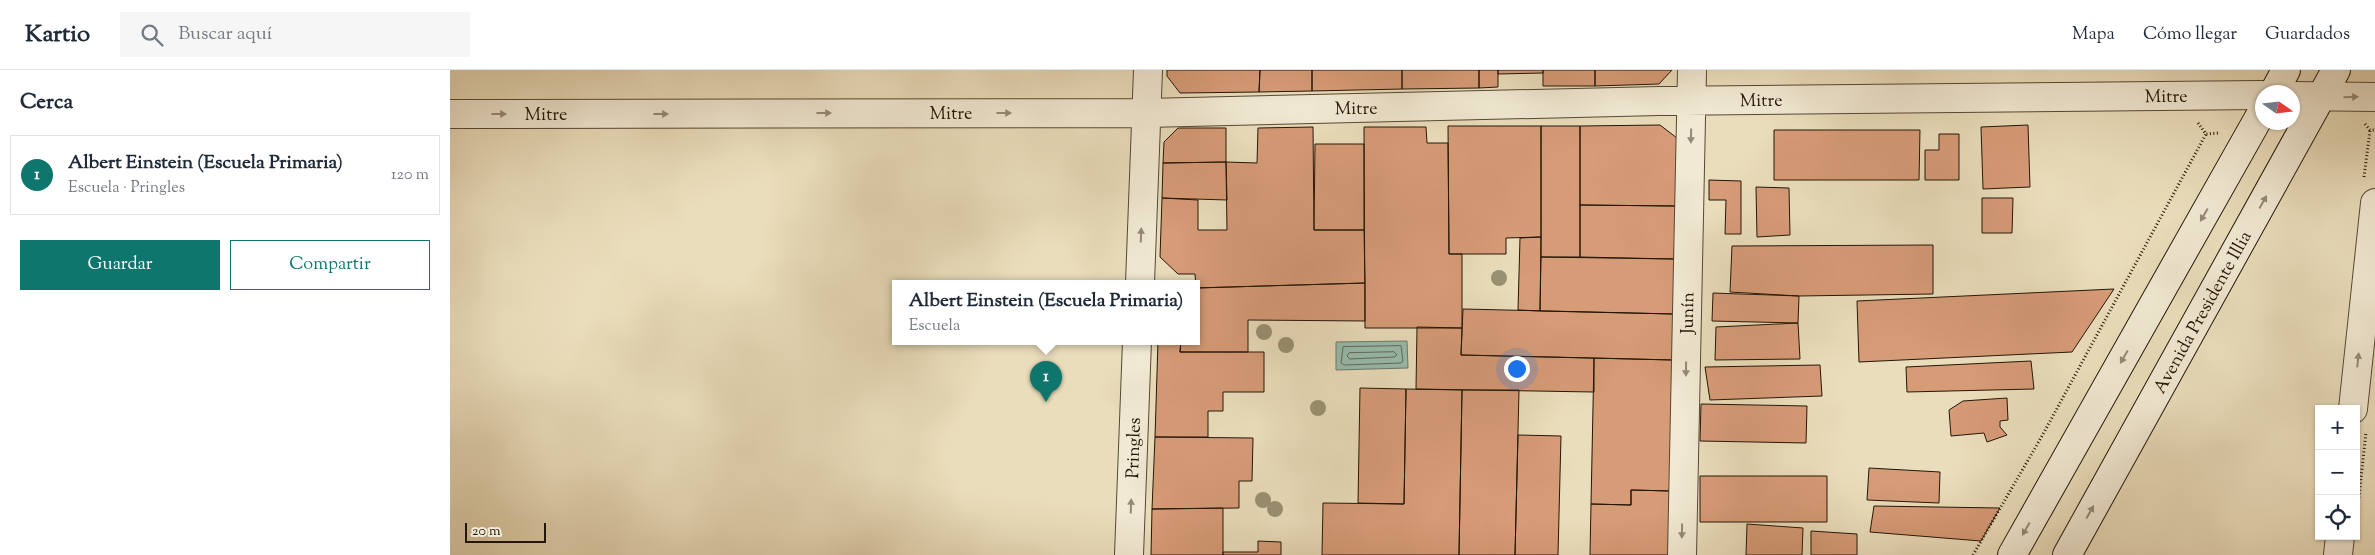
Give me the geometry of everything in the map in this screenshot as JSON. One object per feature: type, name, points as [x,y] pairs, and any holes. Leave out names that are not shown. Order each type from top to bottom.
[{"type":"street","points":[[1140,280],[1148,70]]},
{"type":"street","name":"Junín","points":[[1682,555],[1692,70]]},
{"type":"street","points":[[2278,85],[2286,70]]},
{"type":"street","name":"Avenida Presidente Illia","points":[[2067,555],[2336,70]]},
{"type":"street","name":"Mitre","points":[[450,114],[1146,113],[1692,101],[2255,95]]},
{"type":"street","points":[[2300,96],[2375,97]]},
{"type":"street","points":[[2012,555],[2255,124]]},
{"type":"street","points":[[2353,405],[2375,203]]},
{"type":"street","name":"Pringles","points":[[1130,555],[1137,345]]},
{"type":"street","points":[[2338,555],[2340,540]]},
{"type":"path","points":[[1973,555],[2042,436],[2206,134]]},
{"type":"water","points":[[1407,341],[1408,368],[1336,370],[1336,342]]},
{"type":"building","points":[[1167,70],[1260,70],[1259,92],[1180,93],[1167,76]]},
{"type":"building","points":[[1260,70],[1312,70],[1312,91],[1259,92]]},
{"type":"building","points":[[1312,70],[1402,70],[1402,89],[1312,91]]},
{"type":"building","points":[[1402,70],[1479,70],[1479,88],[1402,89]]},
{"type":"building","points":[[1479,70],[1498,70],[1498,87],[1479,88]]},
{"type":"building","points":[[1498,70],[1543,70],[1543,73],[1498,74]]},
{"type":"building","points":[[1543,70],[1595,70],[1595,86],[1543,86]]},
{"type":"building","points":[[1595,70],[1672,70],[1659,84],[1595,86]]},
{"type":"building","points":[[1660,125],[1677,138],[1676,206],[1580,205],[1580,126]]},
{"type":"building","points":[[2028,125],[2030,187],[1983,189],[1981,127]]},
{"type":"building","points":[[1448,126],[1541,126],[1541,237],[1506,238],[1506,254],[1449,254]]},
{"type":"building","points":[[1541,126],[1580,126],[1580,257],[1541,257]]},
{"type":"building","points":[[1313,127],[1314,230],[1364,230],[1365,283],[1200,288],[1200,280],[1195,280],[1195,274],[1178,274],[1160,257],[1162,198],[1198,200],[1198,230],[1227,230],[1226,162],[1257,163],[1258,128]]},
{"type":"building","points":[[1364,127],[1426,127],[1427,143],[1448,143],[1449,254],[1462,254],[1462,328],[1365,328]]},
{"type":"building","points":[[1178,128],[1226,128],[1226,162],[1163,163],[1164,142]]},
{"type":"building","points":[[1774,130],[1920,130],[1919,180],[1774,180]]},
{"type":"building","points":[[1939,134],[1959,134],[1959,180],[1925,180],[1925,150],[1939,150]]},
{"type":"building","points":[[1315,144],[1364,144],[1364,230],[1314,230]]},
{"type":"building","points":[[1226,162],[1227,200],[1162,198],[1163,163]]},
{"type":"building","points":[[1709,180],[1741,181],[1741,234],[1725,234],[1726,200],[1709,200]]},
{"type":"building","points":[[1756,187],[1789,188],[1790,235],[1757,237]]},
{"type":"building","points":[[1982,198],[2013,198],[2012,233],[1982,233]]},
{"type":"building","points":[[1580,205],[1676,206],[1674,259],[1580,257]]},
{"type":"building","points":[[1541,237],[1540,311],[1518,310],[1520,238]]},
{"type":"building","points":[[1933,245],[1933,294],[1799,296],[1730,292],[1732,246]]},
{"type":"building","points":[[1541,257],[1674,259],[1674,314],[1540,311]]},
{"type":"building","points":[[1365,283],[1365,321],[1248,320],[1248,352],[1180,352],[1181,345],[1200,345],[1200,288]]},
{"type":"building","points":[[2114,289],[2072,352],[1859,362],[1857,301]]},
{"type":"building","points":[[1713,293],[1799,296],[1798,323],[1712,321]]},
{"type":"building","points":[[1463,309],[1674,314],[1673,360],[1461,355]]},
{"type":"building","points":[[1798,323],[1800,359],[1715,360],[1716,327]]},
{"type":"building","points":[[1417,327],[1462,328],[1461,355],[1594,358],[1594,392],[1416,389]]},
{"type":"building","points":[[1158,345],[1181,345],[1180,352],[1264,352],[1264,392],[1223,392],[1223,411],[1208,411],[1208,437],[1155,437]]},
{"type":"building","points":[[1594,358],[1673,360],[1671,491],[1631,490],[1631,505],[1591,504]]},
{"type":"building","points":[[2031,361],[2034,389],[1907,392],[1906,367]]},
{"type":"building","points":[[1820,365],[1822,396],[1710,400],[1705,367]]},
{"type":"building","points":[[1360,388],[1406,389],[1404,504],[1358,503]]},
{"type":"building","points":[[1406,389],[1462,390],[1459,555],[1322,555],[1323,503],[1404,504]]},
{"type":"building","points":[[1462,390],[1519,390],[1515,555],[1459,555]]},
{"type":"building","points":[[2007,398],[2008,420],[2000,421],[2000,427],[2007,435],[1987,442],[1984,433],[1951,436],[1949,410],[1963,401]]},
{"type":"building","points":[[1701,404],[1807,406],[1806,443],[1700,441]]},
{"type":"building","points":[[1518,435],[1561,436],[1558,555],[1515,555]]},
{"type":"building","points":[[1155,437],[1253,438],[1252,481],[1239,481],[1239,508],[1152,509]]},
{"type":"building","points":[[1869,468],[1940,472],[1939,503],[1867,500]]},
{"type":"building","points":[[1700,476],[1827,476],[1827,522],[1700,522]]},
{"type":"building","points":[[1631,490],[1671,491],[1669,555],[1590,555],[1591,504],[1631,505]]},
{"type":"building","points":[[1874,506],[2000,508],[1981,541],[1870,532]]},
{"type":"building","points":[[1223,508],[1223,555],[1151,555],[1152,509]]},
{"type":"building","points":[[1747,524],[1803,528],[1802,555],[1746,555]]},
{"type":"building","points":[[1811,531],[1857,534],[1857,555],[1811,555]]},
{"type":"building","points":[[1258,541],[1281,542],[1281,555],[1223,555],[1223,552],[1258,552]]},
{"type":"place","name":"Albert Einstein (Escuela Primaria)","points":[[1046,402]]}]
